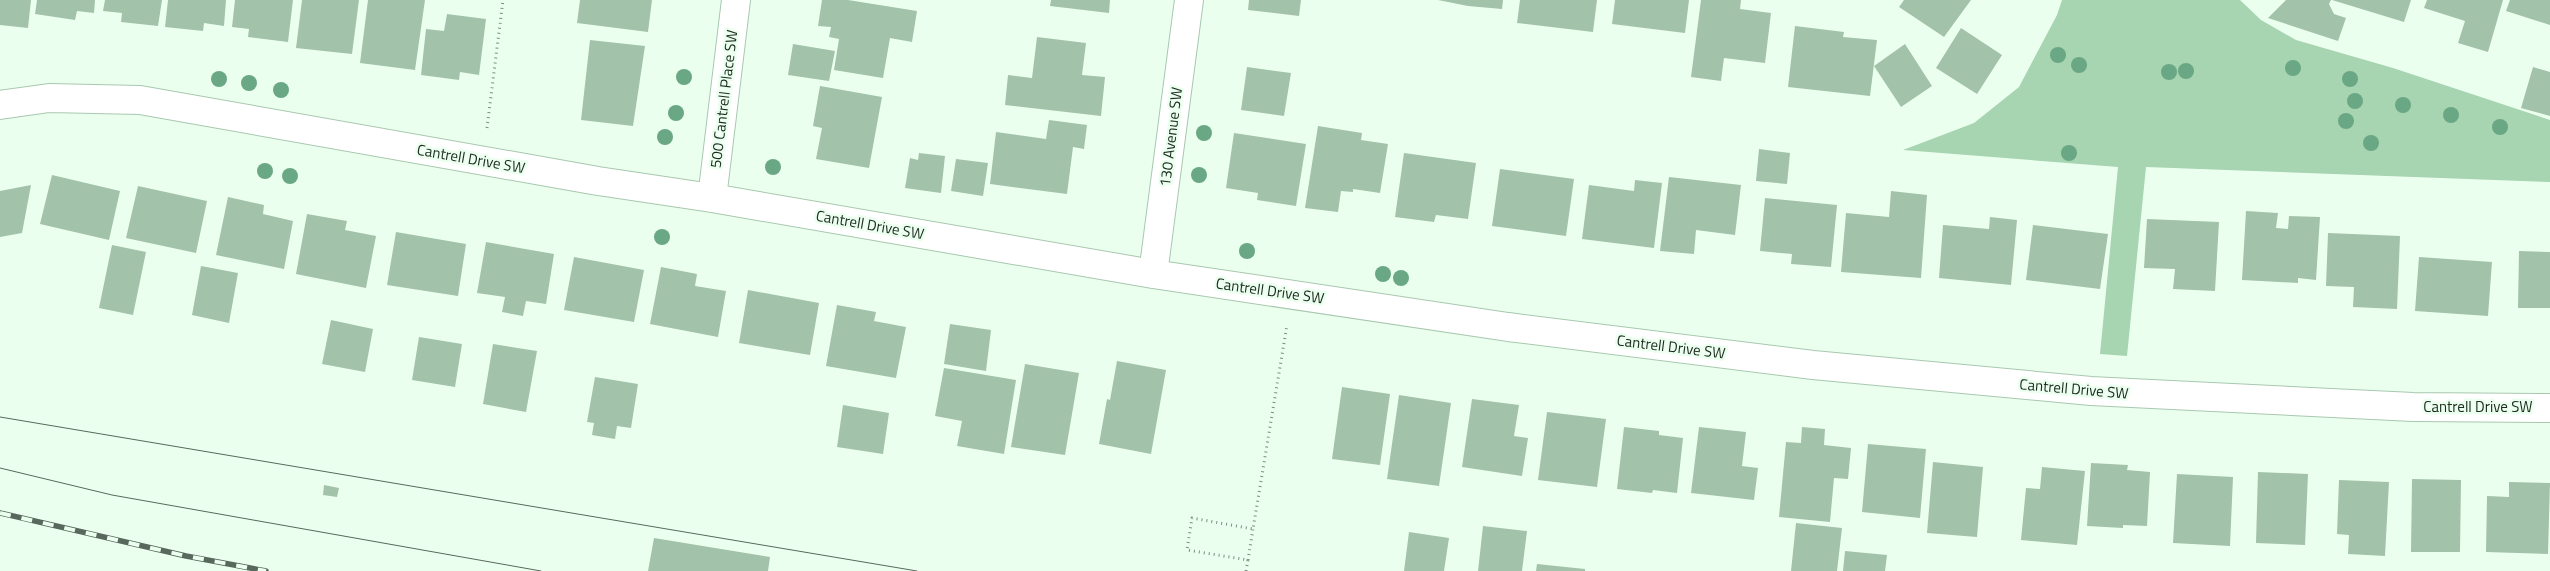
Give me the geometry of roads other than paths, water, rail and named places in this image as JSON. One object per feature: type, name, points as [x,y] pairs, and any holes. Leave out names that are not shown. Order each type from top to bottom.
[{"type":"street","name":"500 Cantrell Place SW","points":[[712,198],[736,0]]},
{"type":"street","name":"130 Avenue SW","points":[[1153,274],[1189,0]]},
{"type":"street","name":"Cantrell Drive SW","points":[[0,105],[49,98],[140,100],[481,161],[712,198],[1153,274],[1508,327],[1813,365],[2091,392],[2414,407],[2550,408]]},
{"type":"tram line","points":[[0,417],[917,571]]},
{"type":"tram line","points":[[0,468],[112,495],[541,571]]},
{"type":"railway","points":[[0,513],[186,556],[266,571]]}]
